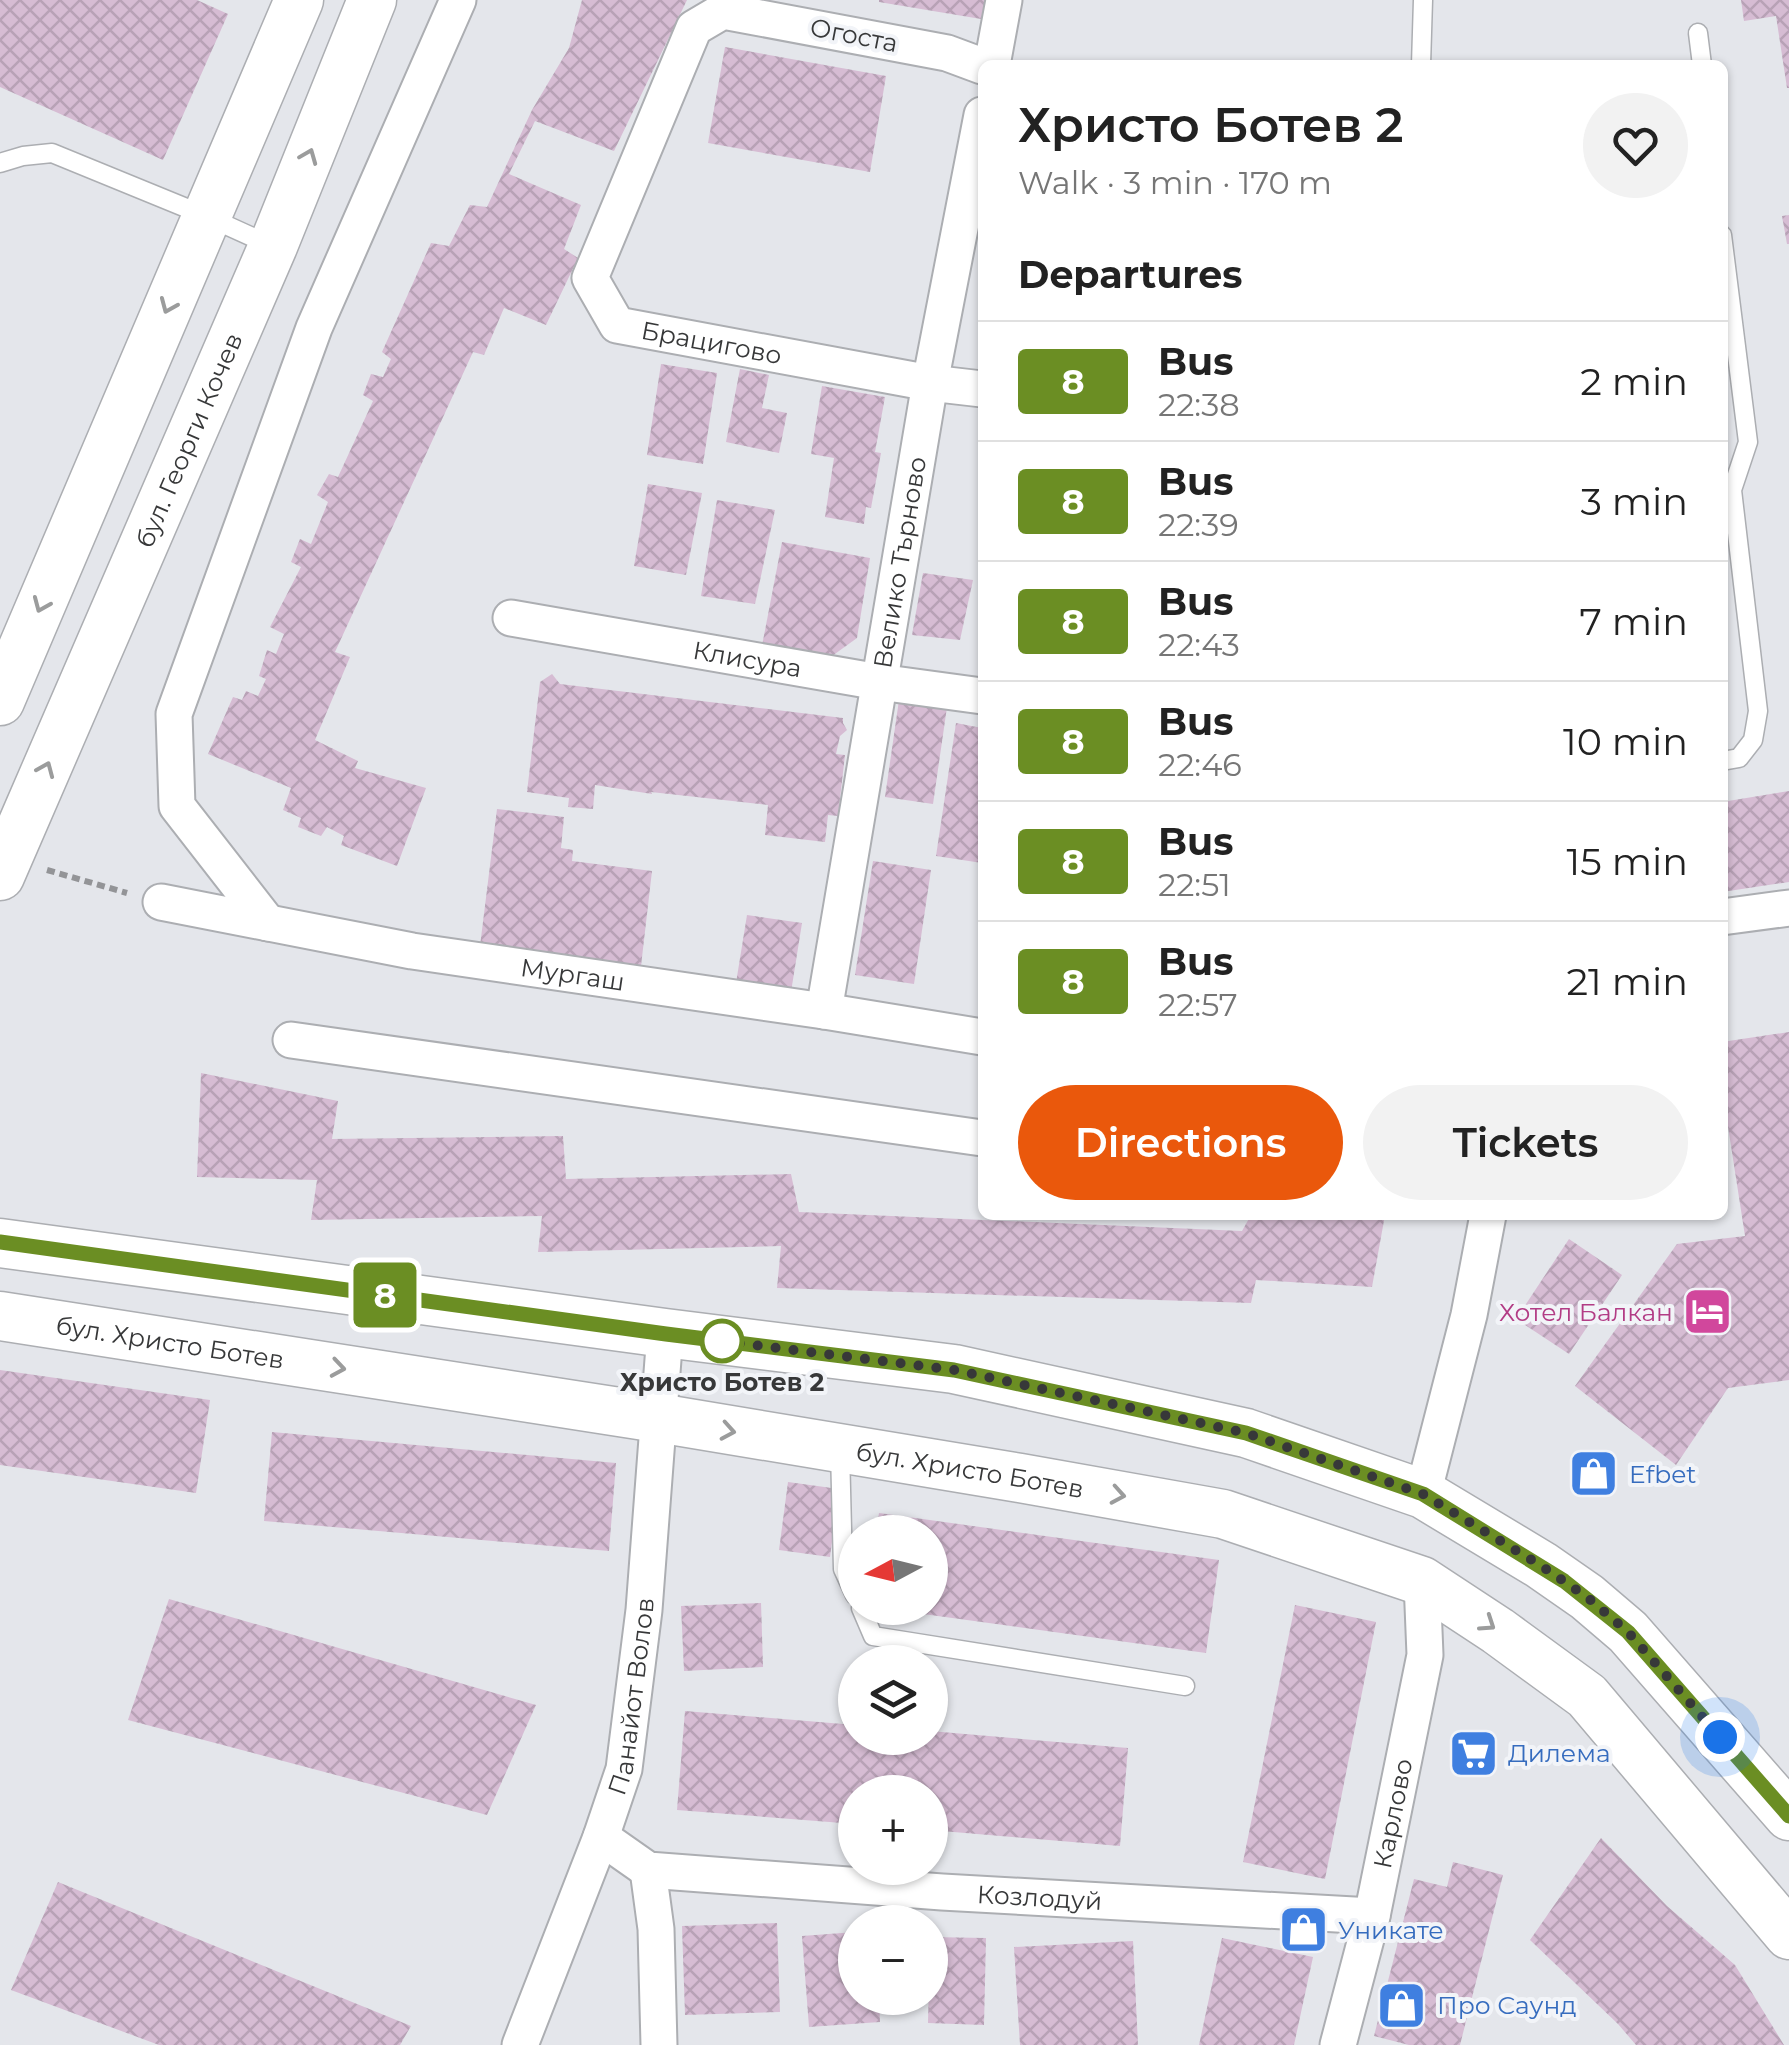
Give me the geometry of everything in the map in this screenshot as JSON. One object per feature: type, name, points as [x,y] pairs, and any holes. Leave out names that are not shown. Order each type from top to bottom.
[{"type":"main road","points":[[0,701],[299,0]]},
{"type":"main road","name":"бул. Георги Кочев","points":[[4,867],[273,246],[372,0]]},
{"type":"main road","points":[[0,1242],[954,1370],[1246,1433],[1423,1494],[1587,1597],[1628,1632],[1789,1816]]},
{"type":"main road","name":"бул. Христо Ботев","points":[[0,1316],[658,1418],[1223,1514],[1422,1582],[1587,1696],[1789,1935]]},
{"type":"street","points":[[268,923],[178,806],[174,714],[314,328],[458,0]]},
{"type":"street","points":[[993,60],[1004,0]]},
{"type":"street","name":"Огоста","points":[[723,10],[946,52],[978,64]]},
{"type":"street","name":"Брацигово","points":[[723,10],[694,28],[590,278],[617,325],[978,389]]},
{"type":"street","name":"Велико Търново","points":[[824,1011],[930,383],[978,136]]},
{"type":"street","name":"Клисура","points":[[511,618],[978,695]]},
{"type":"street","name":"Мургаш","points":[[161,902],[412,951],[978,1036]]},
{"type":"street","points":[[1728,916],[1789,908]]},
{"type":"street","points":[[291,1040],[978,1137]]},
{"type":"street","points":[[1423,1494],[1469,1315],[1487,1220]]},
{"type":"street","name":"Панайот Волов","points":[[520,2045],[624,1769],[644,1610],[666,1334]]},
{"type":"street","name":"Карлово","points":[[1338,2045],[1372,1916],[1425,1655],[1422,1582]]},
{"type":"street","name":"Козлодуй","points":[[600,1838],[648,1870],[961,1893],[1372,1916]]},
{"type":"street","points":[[648,1870],[656,1929],[658,2045]]},
{"type":"lane","points":[[1421,60],[1424,0]]},
{"type":"lane","points":[[1698,33],[1701,60]]},
{"type":"lane","points":[[0,163],[52,154],[273,246]]},
{"type":"lane","points":[[1728,283],[1748,442],[1731,468],[1732,490],[1758,711],[1753,740],[1740,758],[1728,760]]},
{"type":"lane","points":[[840,1450],[842,1515]]},
{"type":"lane","points":[[868,1625],[873,1636],[1185,1686]]},
{"type":"path","points":[[4,867],[161,902]]},
{"type":"building","points":[[0,0],[197,0],[228,14],[163,160],[0,87]]},
{"type":"building","points":[[582,0],[687,0],[614,151],[535,121],[509,174],[581,205],[564,249],[578,258],[546,325],[504,308],[484,355],[473,352],[335,652],[350,657],[315,740],[358,761],[355,768],[426,788],[397,866],[341,845],[344,836],[327,827],[321,836],[298,827],[301,818],[283,810],[291,788],[208,754],[233,697],[242,700],[246,691],[258,696],[266,679],[259,676],[267,650],[276,654],[284,634],[270,627],[301,567],[291,562],[300,539],[311,544],[328,502],[317,495],[329,474],[338,477],[373,401],[363,395],[371,374],[383,377],[391,359],[382,352],[431,243],[449,246],[470,205],[487,207],[532,110],[569,48]]},
{"type":"building","points":[[879,0],[990,0],[987,20]]},
{"type":"building","points":[[1741,0],[1789,0],[1789,88],[1776,16],[1744,21]]},
{"type":"building","points":[[725,47],[886,76],[870,172],[708,143]]},
{"type":"building","points":[[1789,215],[1789,244],[1787,244],[1782,216]]},
{"type":"building","points":[[661,364],[717,373],[703,464],[647,455]]},
{"type":"building","points":[[740,369],[769,375],[762,408],[787,413],[779,453],[726,442]]},
{"type":"building","points":[[822,386],[885,397],[875,452],[881,453],[871,508],[866,507],[864,524],[825,517],[834,458],[811,454]]},
{"type":"building","points":[[648,484],[702,493],[686,575],[634,566]]},
{"type":"building","points":[[717,500],[775,510],[755,604],[701,596]]},
{"type":"building","points":[[782,542],[870,558],[857,638],[821,664],[760,656]]},
{"type":"building","points":[[923,573],[973,580],[960,640],[912,635]]},
{"type":"building","points":[[552,674],[560,684],[843,718],[847,730],[840,736],[836,754],[845,755],[838,816],[828,815],[825,842],[765,835],[768,805],[595,785],[593,809],[568,807],[569,798],[527,792],[540,682]]},
{"type":"building","points":[[899,700],[947,707],[933,804],[885,797]]},
{"type":"building","points":[[956,723],[978,727],[978,862],[936,856]]},
{"type":"building","points":[[1789,791],[1789,882],[1728,891],[1728,801]]},
{"type":"building","points":[[497,809],[564,817],[561,848],[573,850],[572,861],[652,871],[641,966],[480,946]]},
{"type":"building","points":[[873,861],[931,870],[914,984],[855,975]]},
{"type":"building","points":[[747,915],[802,923],[791,992],[736,983]]},
{"type":"building","name":"Хотел Балкан","points":[[1789,1032],[1789,1380],[1728,1388],[1676,1465],[1575,1386],[1677,1244],[1745,1236],[1728,1127],[1728,1041]]},
{"type":"building","points":[[201,1073],[338,1101],[332,1139],[563,1136],[566,1179],[791,1174],[799,1212],[1242,1231],[1248,1220],[1384,1220],[1372,1287],[1256,1280],[1251,1303],[777,1288],[781,1246],[538,1252],[542,1216],[311,1220],[317,1180],[197,1177]]},
{"type":"building","points":[[1569,1239],[1622,1275],[1569,1354],[1516,1319]]},
{"type":"building","points":[[0,1370],[210,1400],[196,1493],[0,1465]]},
{"type":"building","points":[[272,1432],[616,1463],[609,1551],[264,1521]]},
{"type":"building","points":[[788,1482],[839,1489],[830,1557],[779,1550]]},
{"type":"building","points":[[948,1523],[1219,1560],[1206,1653],[948,1617]]},
{"type":"building","points":[[169,1599],[536,1705],[487,1815],[128,1720]]},
{"type":"building","points":[[761,1603],[763,1667],[684,1671],[681,1606]]},
{"type":"building","points":[[1295,1605],[1376,1622],[1325,1879],[1243,1862]]},
{"type":"building","points":[[685,1711],[838,1724],[838,1755],[948,1755],[948,1733],[1128,1748],[1120,1846],[948,1832],[948,1775],[838,1775],[838,1823],[677,1810]]},
{"type":"building","points":[[1601,1838],[1667,1906],[1735,1965],[1784,2045],[1636,2045],[1530,1940]]},
{"type":"building","points":[[1453,1862],[1503,1875],[1460,2045],[1409,2045],[1374,2036],[1414,1879],[1447,1887]]},
{"type":"building","points":[[58,1882],[411,2026],[400,2045],[159,2045],[11,1990]]},
{"type":"building","points":[[777,1923],[780,2012],[685,2015],[682,1926]]},
{"type":"building","points":[[838,1933],[838,2015],[880,2015],[880,2022],[809,2027],[802,1936]]},
{"type":"building","points":[[948,1937],[986,1938],[984,2025],[928,2023],[928,2015],[948,2015]]},
{"type":"building","points":[[1222,1938],[1313,1957],[1294,2045],[1199,2045]]},
{"type":"building","points":[[1133,1941],[1138,2045],[1020,2045],[1014,1947]]},
{"type":"bus line","name":"8","points":[[0,1242],[954,1370],[1246,1433],[1423,1494],[1587,1597],[1628,1632],[1789,1816]]},
{"type":"place","name":"Хотел Балкан","points":[[1708,1312]]},
{"type":"place","name":"Христо Ботев 2","points":[[722,1341]]},
{"type":"place","name":"Efbet","points":[[1594,1474]]},
{"type":"place","name":"Дилема","points":[[1473,1753]]},
{"type":"place","name":"Уникате","points":[[1303,1930]]},
{"type":"place","name":"Про Саунд","points":[[1402,2005]]},
{"type":"route","points":[[722,1341],[954,1370],[1246,1433],[1423,1494],[1587,1597],[1628,1632],[1720,1737]]}]
